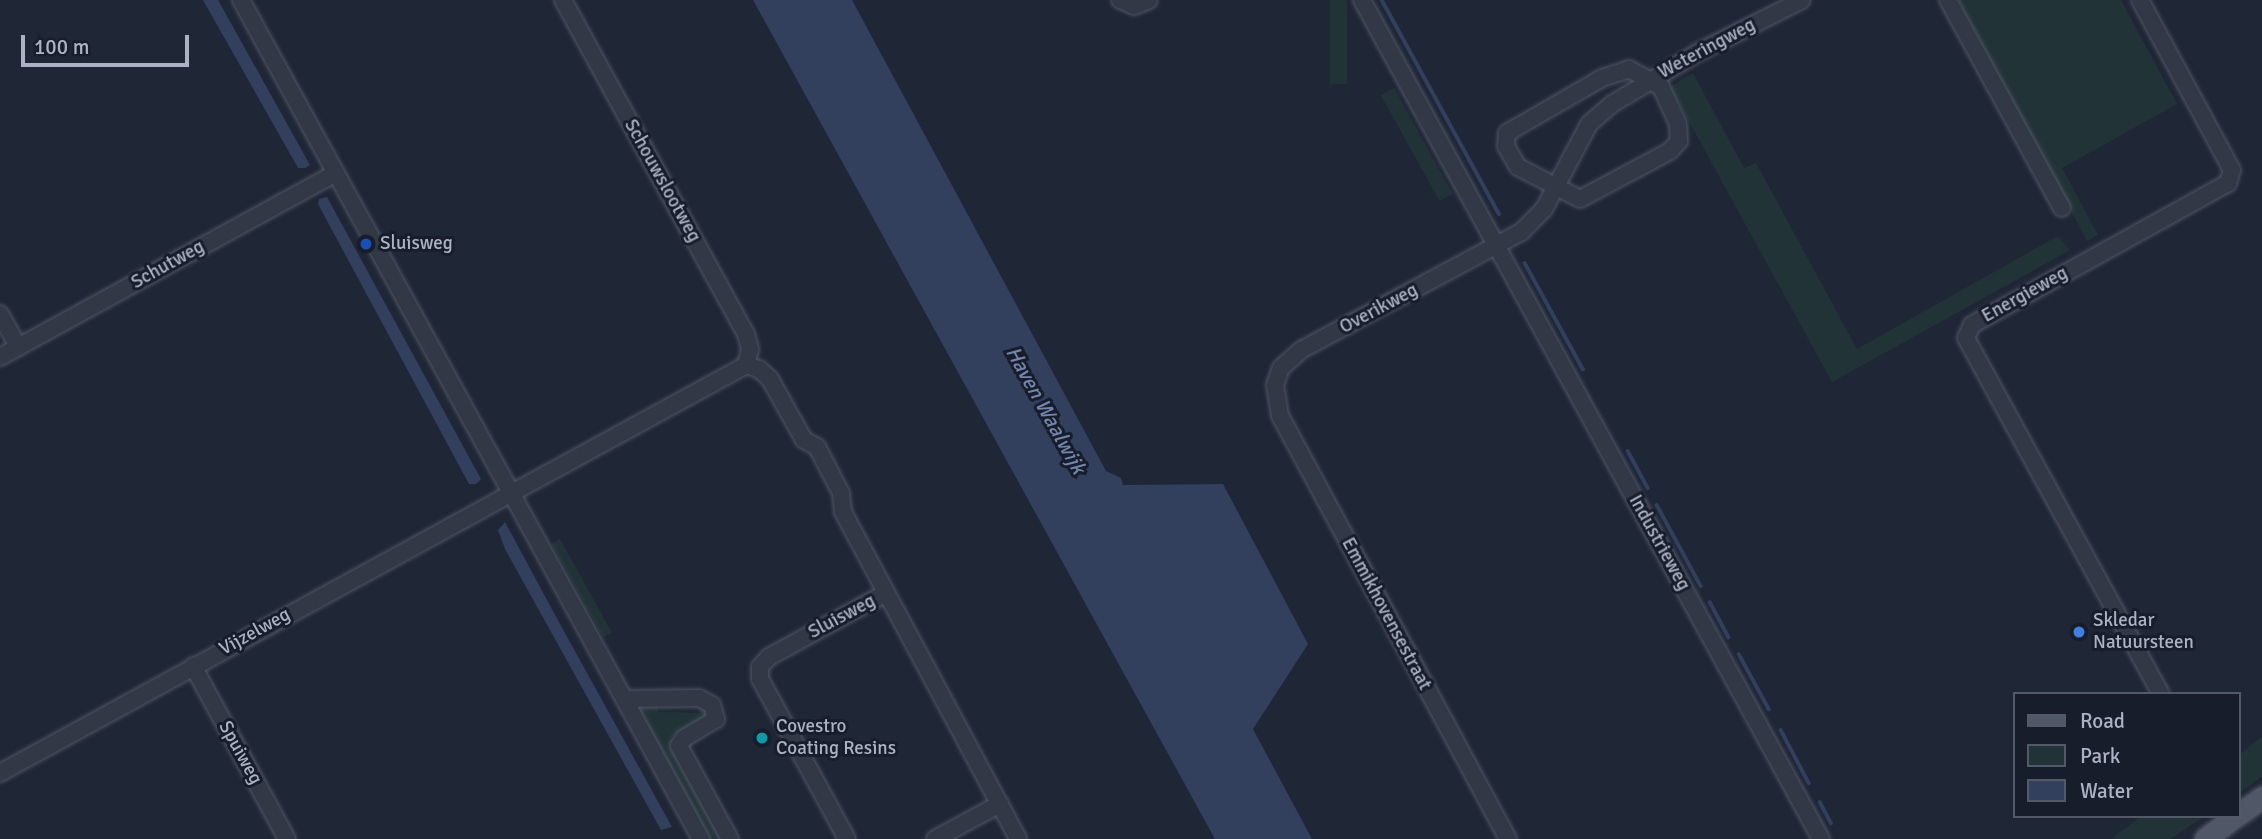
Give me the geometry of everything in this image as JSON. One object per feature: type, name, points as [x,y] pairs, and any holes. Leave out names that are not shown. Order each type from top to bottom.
[{"type":"main road","points":[[2241,812],[2262,797]]},
{"type":"main road","points":[[2205,839],[2233,818]]},
{"type":"street","points":[[241,0],[701,839]]},
{"type":"street","name":"Schouwslootweg","points":[[564,0],[746,334],[750,349],[746,365]]},
{"type":"street","points":[[1120,0],[1135,6],[1149,0]]},
{"type":"street","name":"Industrieweg","points":[[1362,0],[1821,839]]},
{"type":"street","name":"Weteringweg","points":[[1650,80],[1802,0]]},
{"type":"street","points":[[1948,0],[2062,208]]},
{"type":"street","name":"Energieweg","points":[[2140,0],[2232,170],[2228,183],[1972,325],[1966,338],[2160,692]]},
{"type":"street","points":[[1622,70],[1638,71],[1650,80],[1661,87],[1678,124],[1679,141],[1670,151],[1580,199],[1518,167],[1506,146],[1507,133],[1548,108],[1622,70]]},
{"type":"street","points":[[1497,247],[1521,232],[1544,209],[1589,124],[1650,80]]},
{"type":"street","name":"Schutweg","points":[[0,357],[336,173]]},
{"type":"street","name":"Overikweg","points":[[1275,385],[1281,368],[1301,350],[1497,247]]},
{"type":"street","points":[[0,314],[18,347]]},
{"type":"street","points":[[511,492],[746,365],[759,369],[770,379],[804,440],[817,447],[841,493],[843,512],[886,593]]},
{"type":"street","name":"Emmikhovensestraat","points":[[1275,385],[1280,416],[1508,839]]},
{"type":"street","name":"Vijzelweg","points":[[0,772],[511,492]]},
{"type":"street","name":"Sluisweg","points":[[847,839],[760,679],[760,667],[769,657],[886,593],[1018,839]]},
{"type":"street","name":"Spuiweg","points":[[193,666],[287,839]]},
{"type":"street","points":[[624,699],[699,698],[712,705],[716,719],[684,738],[680,747],[730,839]]},
{"type":"street","points":[[935,839],[1000,804]]},
{"type":"green space","points":[[1330,0],[1347,0],[1347,84],[1330,84]]},
{"type":"green space","points":[[1959,0],[2121,0],[2177,104],[2062,168],[2098,235],[2087,241]]},
{"type":"green space","points":[[1693,73],[1744,168],[1756,163],[1857,349],[2058,236],[2070,250],[1832,382],[1670,87]]},
{"type":"green space","points":[[1394,88],[1453,194],[1440,201],[1381,95]]},
{"type":"green space","points":[[560,539],[612,633],[603,637],[551,544]]},
{"type":"green space","points":[[657,703],[658,712],[699,713],[700,703],[711,712],[685,733],[675,734],[671,739],[725,839],[709,839],[640,713],[640,706]]},
{"type":"green space","points":[[2262,737],[2262,776],[2241,792],[2241,753]]},
{"type":"green space","points":[[2138,818],[2202,818],[2170,839],[2111,839]]},
{"type":"water","points":[[203,0],[218,0],[310,165],[298,168]]},
{"type":"water","name":"Haven Waalwijk","points":[[753,0],[852,0],[1106,471],[1121,478],[1123,485],[1223,484],[1308,644],[1253,729],[1312,839],[1215,839]]},
{"type":"water","points":[[327,197],[481,479],[476,484],[469,484],[318,204],[319,199]]},
{"type":"water","points":[[505,522],[672,827],[661,830],[505,549],[498,530]]},
{"type":"waterway","points":[[1382,0],[1499,214]]},
{"type":"waterway","points":[[1525,263],[1583,369]]},
{"type":"waterway","points":[[1628,451],[1648,488]]},
{"type":"waterway","points":[[1657,505],[1701,586]]},
{"type":"waterway","points":[[1710,602],[1729,637]]},
{"type":"waterway","points":[[1739,654],[1769,709]]},
{"type":"waterway","points":[[1781,730],[1809,783]]},
{"type":"waterway","points":[[1820,802],[1831,823]]},
{"type":"place","name":"Sluisweg","points":[[366,244]]},
{"type":"place","name":"Skledar Natuursteen","points":[[2079,632]]},
{"type":"place","name":"Covestro Coating Resins","points":[[762,738]]}]
